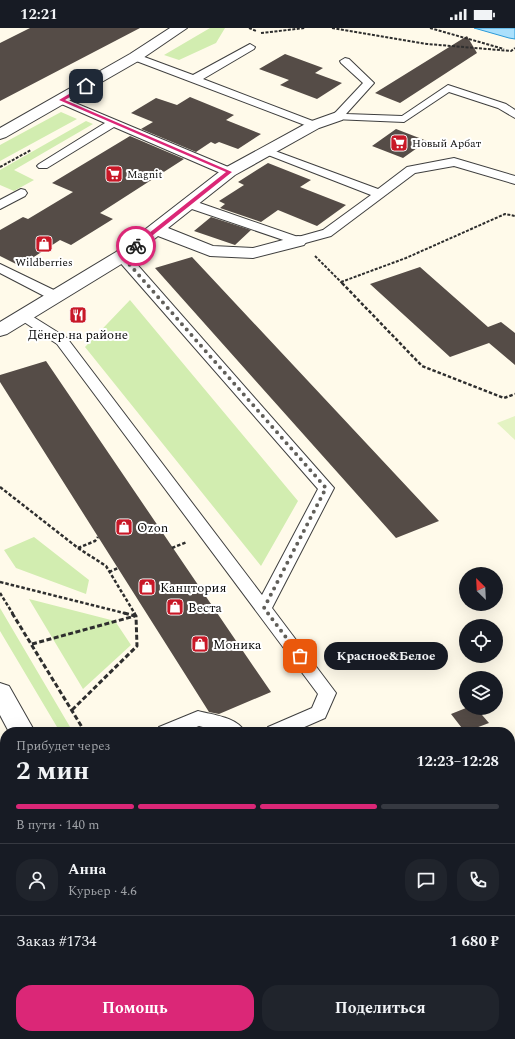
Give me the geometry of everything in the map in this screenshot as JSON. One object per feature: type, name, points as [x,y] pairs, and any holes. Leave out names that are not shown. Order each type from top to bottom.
[{"type":"street","points":[[1,133],[135,57],[180,28]]},
{"type":"street","points":[[0,330],[122,256],[229,172],[314,125],[337,117]]},
{"type":"street","points":[[157,230],[210,251],[253,253],[298,241]]},
{"type":"street","points":[[0,693],[19,727]]},
{"type":"lane","points":[[193,80],[250,47]]},
{"type":"lane","points":[[135,57],[314,125]]},
{"type":"lane","points":[[337,117],[369,83],[345,61]]},
{"type":"lane","points":[[337,117],[404,119],[448,88],[502,106],[515,115]]},
{"type":"lane","points":[[61,100],[229,172]]},
{"type":"lane","points":[[43,166],[114,122]]},
{"type":"lane","points":[[267,151],[380,194]]},
{"type":"lane","points":[[190,204],[298,241],[327,233],[411,170],[454,162],[515,180]]},
{"type":"lane","points":[[0,205],[21,193]]},
{"type":"lane","points":[[122,256],[326,488],[264,608]]},
{"type":"lane","points":[[0,268],[56,296]]},
{"type":"lane","points":[[22,316],[62,341],[328,693],[319,713],[286,727]]},
{"type":"lane","points":[[177,727],[198,718],[228,727]]},
{"type":"path","points":[[250,28],[261,33],[305,28]]},
{"type":"path","points":[[332,28],[427,44],[511,51],[515,48]]},
{"type":"path","points":[[430,28],[515,52]]},
{"type":"path","points":[[340,282],[406,258],[505,214],[515,216]]},
{"type":"path","points":[[298,241],[422,366],[504,398],[515,394]]},
{"type":"path","points":[[0,487],[78,548],[106,566],[108,572],[136,616],[138,646],[72,710]]},
{"type":"path","points":[[78,548],[95,541],[98,537]]},
{"type":"path","points":[[108,572],[118,568]]},
{"type":"path","points":[[0,582],[136,616]]},
{"type":"path","points":[[0,593],[82,727]]},
{"type":"path","points":[[32,644],[136,616]]},
{"type":"green space","points":[[210,28],[225,28],[216,43],[179,60],[164,55]]},
{"type":"green space","points":[[61,112],[77,119],[0,161],[0,145]]},
{"type":"green space","points":[[86,121],[93,124],[14,170],[34,180],[14,191],[0,185],[0,170]]},
{"type":"green space","points":[[130,300],[298,501],[261,566],[85,347]]},
{"type":"green space","points":[[515,416],[515,440],[497,423]]},
{"type":"green space","points":[[34,537],[89,580],[86,594],[16,568],[4,550]]},
{"type":"green space","points":[[29,599],[115,621],[131,645],[83,689]]},
{"type":"green space","points":[[0,608],[70,727],[57,727],[0,631]]},
{"type":"water","points":[[474,28],[515,28],[515,39],[509,38]]},
{"type":"building","points":[[30,28],[140,28],[0,101],[0,43]]},
{"type":"building","points":[[467,36],[477,53],[400,103],[375,93]]},
{"type":"building","points":[[285,54],[323,68],[315,73],[342,83],[317,99],[280,85],[289,80],[259,69]]},
{"type":"building","points":[[190,97],[234,115],[226,120],[261,134],[238,149],[219,142],[215,144],[211,142],[196,152],[141,129],[153,122],[131,113],[156,98],[177,105]]},
{"type":"building","name":"Новый Арбат","points":[[396,129],[427,141],[403,158],[372,146]]},
{"type":"building","points":[[130,136],[184,159],[100,213],[113,219],[71,245],[60,240],[20,266],[0,256],[0,230],[23,217],[28,219],[73,192],[52,183]]},
{"type":"building","points":[[268,163],[311,180],[300,187],[346,205],[317,226],[278,210],[261,222],[220,208],[225,204],[219,201],[244,185],[238,182]]},
{"type":"building","points":[[211,217],[251,230],[235,245],[194,231]]},
{"type":"building","points":[[192,257],[439,521],[396,538],[155,268]]},
{"type":"building","points":[[420,267],[488,327],[501,322],[515,333],[515,365],[489,343],[450,357],[370,284]]},
{"type":"building","points":[[46,361],[271,692],[219,714],[209,712],[0,382],[0,375]]},
{"type":"building","points":[[459,711],[459,715],[482,715],[489,723],[478,727],[461,727],[451,714]]},
{"type":"way so far","points":[[136,246],[122,256],[326,488],[264,608],[300,656]]},
{"type":"place","name":"Новый Арбат","points":[[399,143]]},
{"type":"place","name":"Magnit","points":[[114,174]]},
{"type":"place","name":"Wildberries","points":[[44,244]]},
{"type":"place","name":"Дёнер на районе","points":[[78,315]]},
{"type":"place","name":"Ozon","points":[[124,527]]},
{"type":"place","name":"Канцтория","points":[[147,587]]},
{"type":"place","name":"Веста","points":[[175,607]]},
{"type":"place","name":"Моника","points":[[200,644]]},
{"type":"place","name":"Красное&Белое","points":[[300,656]]},
{"type":"route","points":[[86,86],[61,100],[229,172],[136,246]]}]
